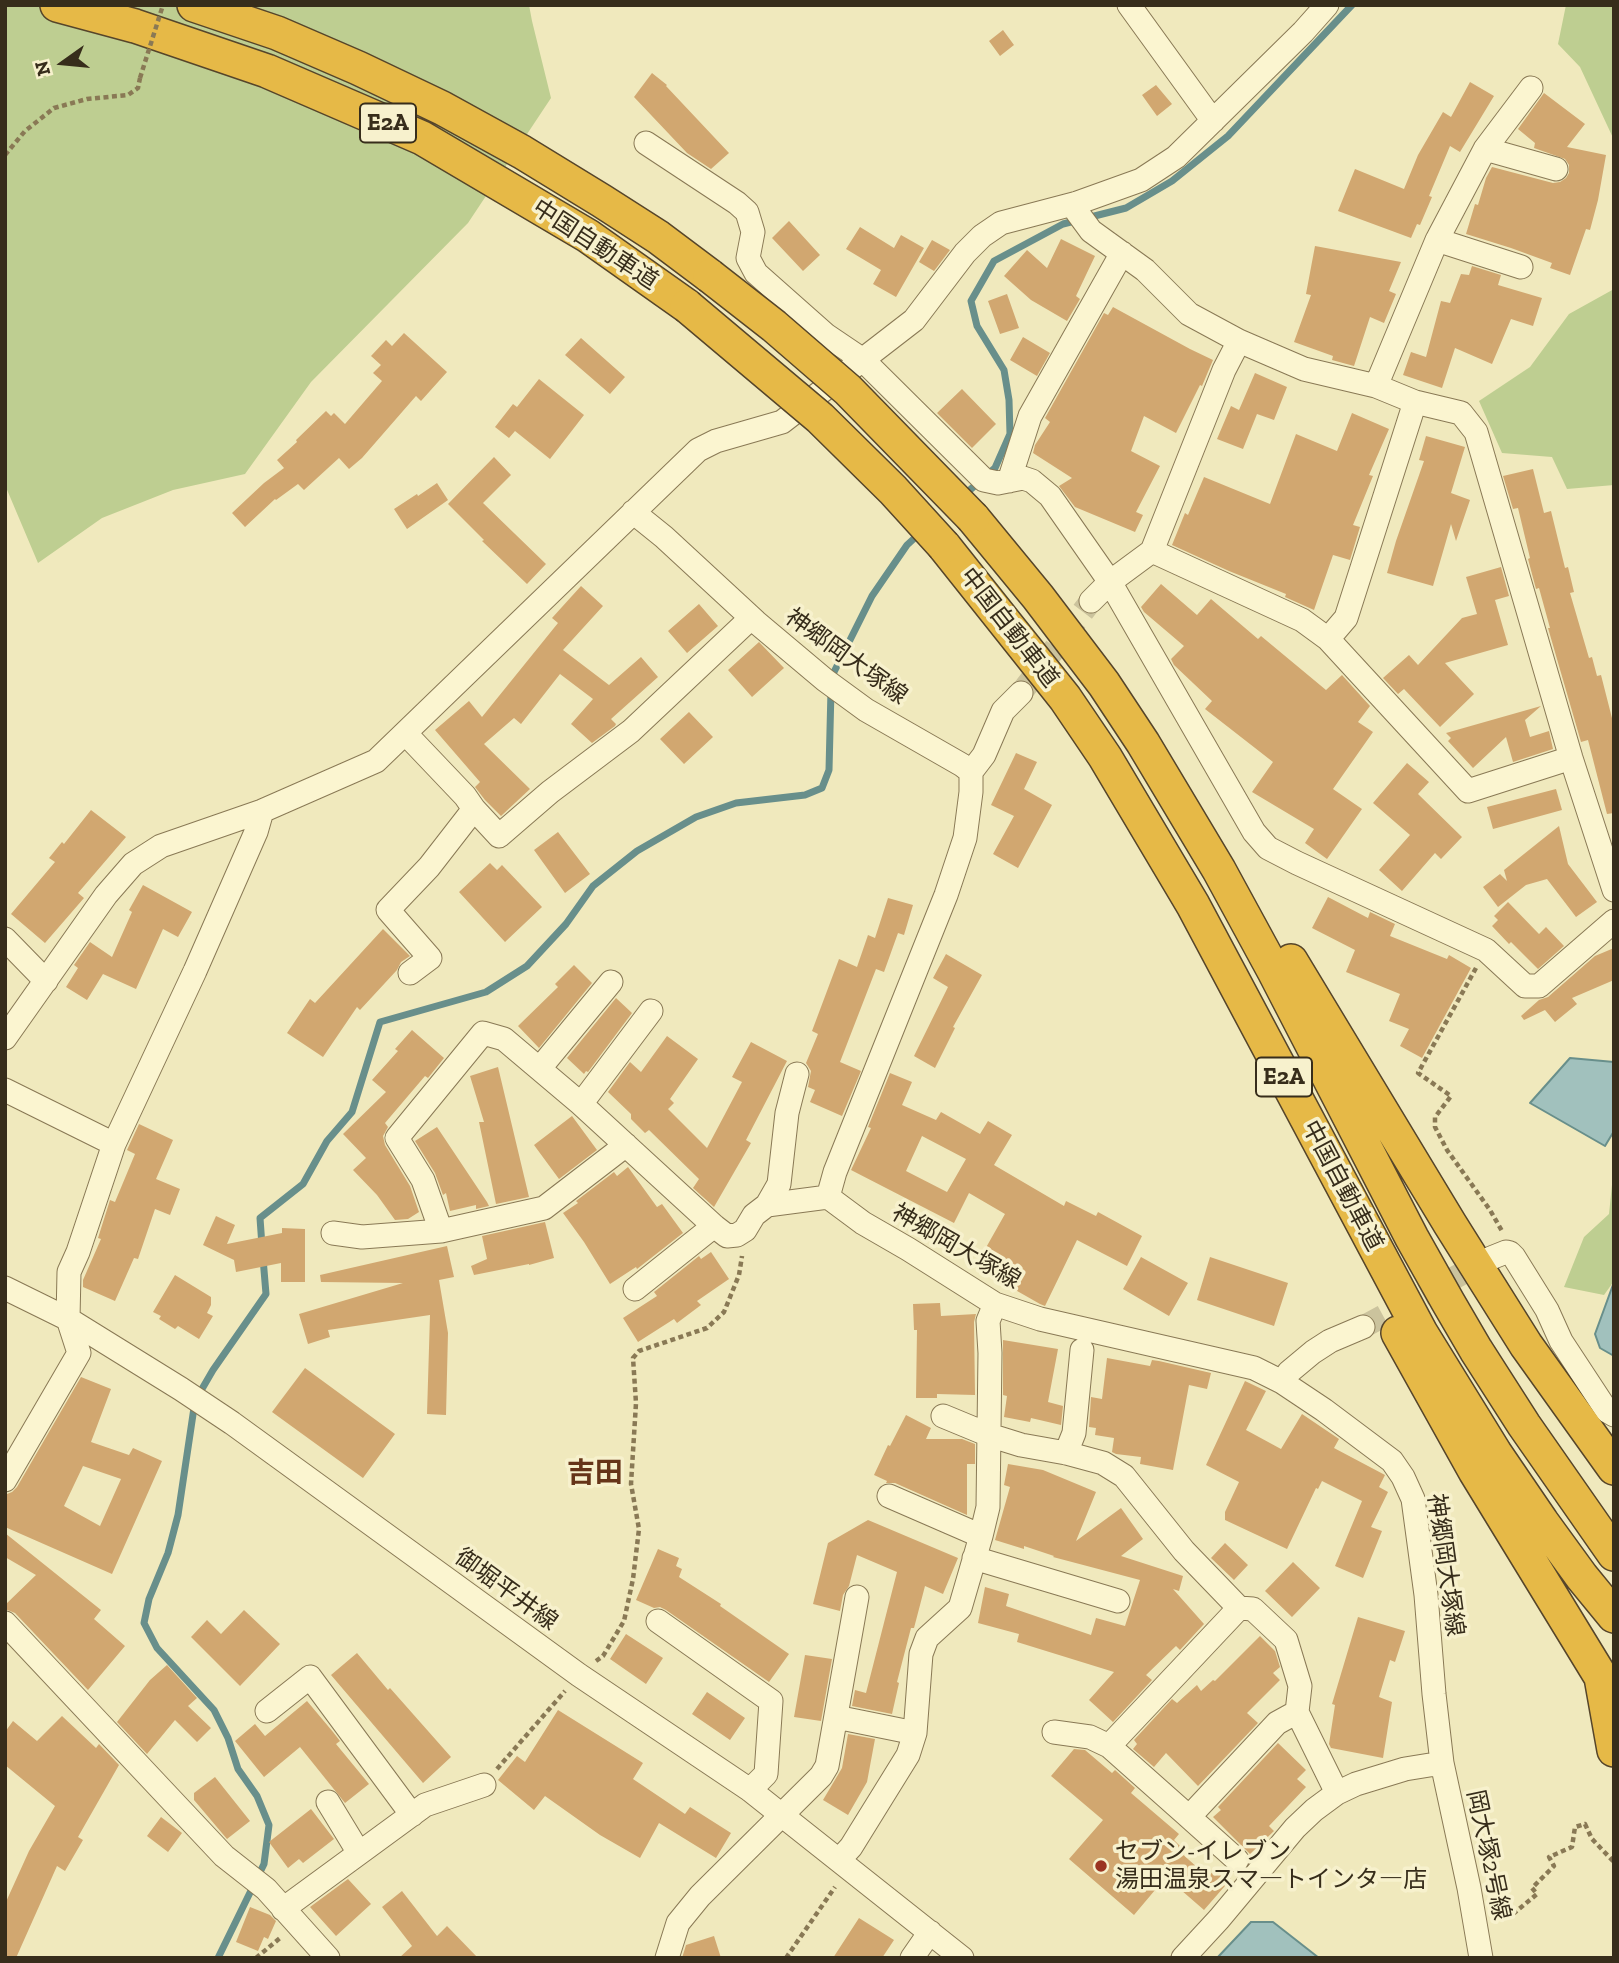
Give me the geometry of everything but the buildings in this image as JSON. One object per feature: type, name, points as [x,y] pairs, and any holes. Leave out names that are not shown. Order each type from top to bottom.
[{"type":"highway","name":"中国自動車道","points":[[57,5],[135,26],[267,71],[422,138],[588,236],[687,306],[820,418],[893,490],[944,546],[1065,698],[1105,757],[1193,905],[1422,1333],[1495,1453],[1582,1577],[1614,1616]]},
{"type":"highway","name":"中国自動車道","points":[[194,5],[277,33],[442,108],[522,152],[658,237],[774,326],[848,390],[973,518],[1104,684],[1143,743],[1219,870],[1412,1238],[1476,1350],[1524,1425],[1614,1554]]},
{"type":"highway","points":[[1104,684],[1203,817],[1526,1345],[1614,1468]]},
{"type":"highway","points":[[1289,1086],[1352,1248],[1475,1471],[1601,1677],[1614,1750]]},
{"type":"street","points":[[1129,5],[1213,121]]},
{"type":"street","points":[[5,1038],[106,895],[134,864],[161,846],[262,811],[376,761],[407,734],[698,450],[716,441],[782,422],[914,320],[965,253],[982,236],[1001,223],[1077,208],[1141,180],[1176,157],[1327,5]]},
{"type":"street","points":[[1376,386],[1437,240],[1485,149],[1531,88]]},
{"type":"street","points":[[646,144],[747,212],[753,232],[748,258],[756,273],[826,335],[863,360],[984,480],[998,484],[1023,478],[1032,481],[1050,496],[1110,582],[1254,832],[1268,848],[1486,950],[1525,986],[1539,986],[1614,921]]},
{"type":"street","points":[[1485,149],[1556,169]]},
{"type":"street","points":[[1077,208],[1091,231],[1145,270],[1189,314],[1239,341],[1304,369],[1376,386],[1415,402],[1461,413],[1476,432],[1571,758],[1614,890]]},
{"type":"street","points":[[1437,240],[1521,267]]},
{"type":"street","points":[[1009,481],[1030,416],[1122,253]]},
{"type":"street","points":[[1091,601],[1110,582],[1153,551],[1224,370],[1239,341]]},
{"type":"street","points":[[1328,639],[1346,618],[1415,402]]},
{"type":"street","name":"神郷岡大塚線","points":[[633,512],[751,618],[831,684],[866,710],[971,772]]},
{"type":"street","points":[[1153,551],[1302,620],[1328,639],[1468,791],[1571,758]]},
{"type":"street","points":[[407,734],[499,836],[550,792],[631,731],[751,618]]},
{"type":"street","points":[[767,1205],[828,1197],[835,1172],[946,895],[965,838],[971,772],[984,755],[1003,711],[1021,693]]},
{"type":"street","points":[[410,973],[429,958],[388,911],[429,867],[474,809]]},
{"type":"street","points":[[5,1480],[79,1353],[68,1319],[69,1272],[114,1144],[257,832],[262,811]]},
{"type":"street","points":[[5,939],[46,981]]},
{"type":"street","points":[[540,1068],[611,982]]},
{"type":"street","points":[[581,1104],[651,1011]]},
{"type":"street","points":[[441,1231],[423,1180],[397,1138],[483,1033],[504,1039],[540,1068],[727,1236],[737,1235],[745,1230],[754,1215],[767,1205],[779,1184],[787,1113],[797,1074]]},
{"type":"street","points":[[5,1090],[114,1144]]},
{"type":"street","points":[[334,1233],[362,1237],[441,1231],[544,1208],[626,1145]]},
{"type":"street","name":"神郷岡大塚線","points":[[828,1197],[863,1223],[995,1304],[1040,1319],[1254,1368],[1282,1382],[1324,1410],[1392,1461],[1413,1499],[1426,1595],[1442,1763]]},
{"type":"street","points":[[635,1289],[714,1226]]},
{"type":"street","points":[[1498,1255],[1510,1253],[1514,1257],[1547,1310],[1562,1341],[1607,1410],[1614,1415]]},
{"type":"street","name":"御堀平井線","points":[[5,1288],[68,1319],[232,1423],[579,1675],[750,1790],[961,1958]]},
{"type":"street","points":[[844,1864],[850,1847],[908,1755],[915,1733],[921,1654],[927,1638],[960,1608],[981,1536],[988,1507],[988,1321],[995,1304]]},
{"type":"street","points":[[1282,1382],[1289,1372],[1313,1352],[1330,1341],[1363,1327]]},
{"type":"street","points":[[1066,1453],[1074,1433],[1082,1350]]},
{"type":"street","points":[[943,1416],[1021,1445],[1103,1463],[1124,1476],[1184,1551],[1239,1608],[1253,1609],[1286,1640],[1300,1686],[1297,1712],[1337,1793]]},
{"type":"street","points":[[889,1496],[981,1536]]},
{"type":"street","points":[[974,1558],[1118,1601]]},
{"type":"street","points":[[667,1958],[678,1923],[700,1896],[821,1776],[827,1766],[857,1597]]},
{"type":"street","points":[[1109,1746],[1239,1608]]},
{"type":"street","points":[[658,1620],[771,1701],[766,1774],[750,1790]]},
{"type":"street","points":[[5,1623],[135,1764],[224,1856],[266,1889],[328,1958]]},
{"type":"street","points":[[267,1711],[310,1676],[412,1815]]},
{"type":"street","points":[[1189,1817],[1277,1723],[1297,1712]]},
{"type":"street","points":[[836,1717],[915,1733]]},
{"type":"street","points":[[1054,1732],[1090,1737],[1109,1746],[1237,1860]]},
{"type":"street","points":[[1183,1958],[1220,1919],[1295,1828],[1314,1810],[1337,1793],[1370,1779],[1405,1769],[1442,1763]]},
{"type":"street","name":"岡大塚2号線","points":[[1442,1763],[1481,1958]]},
{"type":"street","points":[[289,1916],[359,1853],[425,1805],[484,1785]]},
{"type":"street","points":[[328,1802],[359,1853]]},
{"type":"street","points":[[912,1958],[930,1932]]},
{"type":"path","points":[[5,155],[25,131],[54,108],[87,99],[128,95],[138,88],[163,5]]},
{"type":"path","points":[[1486,950],[1418,1073],[1451,1096],[1435,1117],[1435,1127],[1447,1150],[1490,1210],[1504,1235],[1498,1255]]},
{"type":"path","points":[[484,1785],[579,1675],[603,1656],[624,1621],[634,1579],[639,1529],[631,1484],[636,1403],[633,1358],[639,1351],[708,1328],[724,1312],[739,1275],[743,1255],[737,1235]]},
{"type":"path","points":[[1513,1914],[1537,1894],[1532,1888],[1554,1866],[1549,1857],[1572,1847],[1575,1827],[1585,1824],[1592,1839],[1614,1862]]},
{"type":"path","points":[[786,1958],[844,1864]]},
{"type":"path","points":[[256,1958],[274,1944],[289,1916]]},
{"type":"green space","points":[[5,5],[529,5],[551,98],[468,223],[311,382],[245,474],[173,490],[102,518],[38,563],[5,485]]},
{"type":"green space","points":[[1566,5],[1614,5],[1614,140],[1580,67],[1558,44]]},
{"type":"green space","points":[[1614,289],[1614,485],[1567,489],[1552,457],[1502,453],[1479,401],[1530,367],[1569,314]]},
{"type":"green space","points":[[1614,1165],[1614,1281],[1604,1295],[1564,1287],[1584,1237],[1609,1214]]},
{"type":"water","points":[[1570,1058],[1614,1062],[1614,1131],[1605,1146],[1530,1103]]},
{"type":"water","points":[[1614,1282],[1614,1356],[1600,1348],[1595,1334]]},
{"type":"water","points":[[1251,1922],[1273,1922],[1319,1958],[1217,1958]]},
{"type":"waterway","points":[[963,496],[995,468],[1010,434],[1009,400],[1004,370],[977,326],[971,301],[994,261],[1063,224],[1126,208],[1172,181],[1228,136],[1352,5]]},
{"type":"waterway","points":[[833,679],[872,596],[907,545],[919,534]]},
{"type":"waterway","points":[[262,1246],[260,1218],[303,1184],[327,1141],[352,1112],[380,1022],[486,992],[527,966],[566,924],[593,886],[637,851],[696,817],[736,803],[805,795],[822,788],[829,770],[831,690]]},
{"type":"waterway","points":[[218,1958],[264,1864],[269,1825],[257,1796],[238,1769],[228,1738],[214,1710],[157,1648],[144,1623],[149,1599],[168,1553],[178,1515],[195,1401],[213,1370],[266,1294],[263,1258]]},
{"type":"tunnel","points":[[1021,693],[1091,601]]},
{"type":"tunnel","points":[[1363,1327],[1489,1259]]},
{"type":"place","name":"セブン-イレブン 湯田温泉スマ―トインタ―店","points":[[1101,1866]]},
{"type":"district","name":"吉田","points":[[595,1474]]}]
